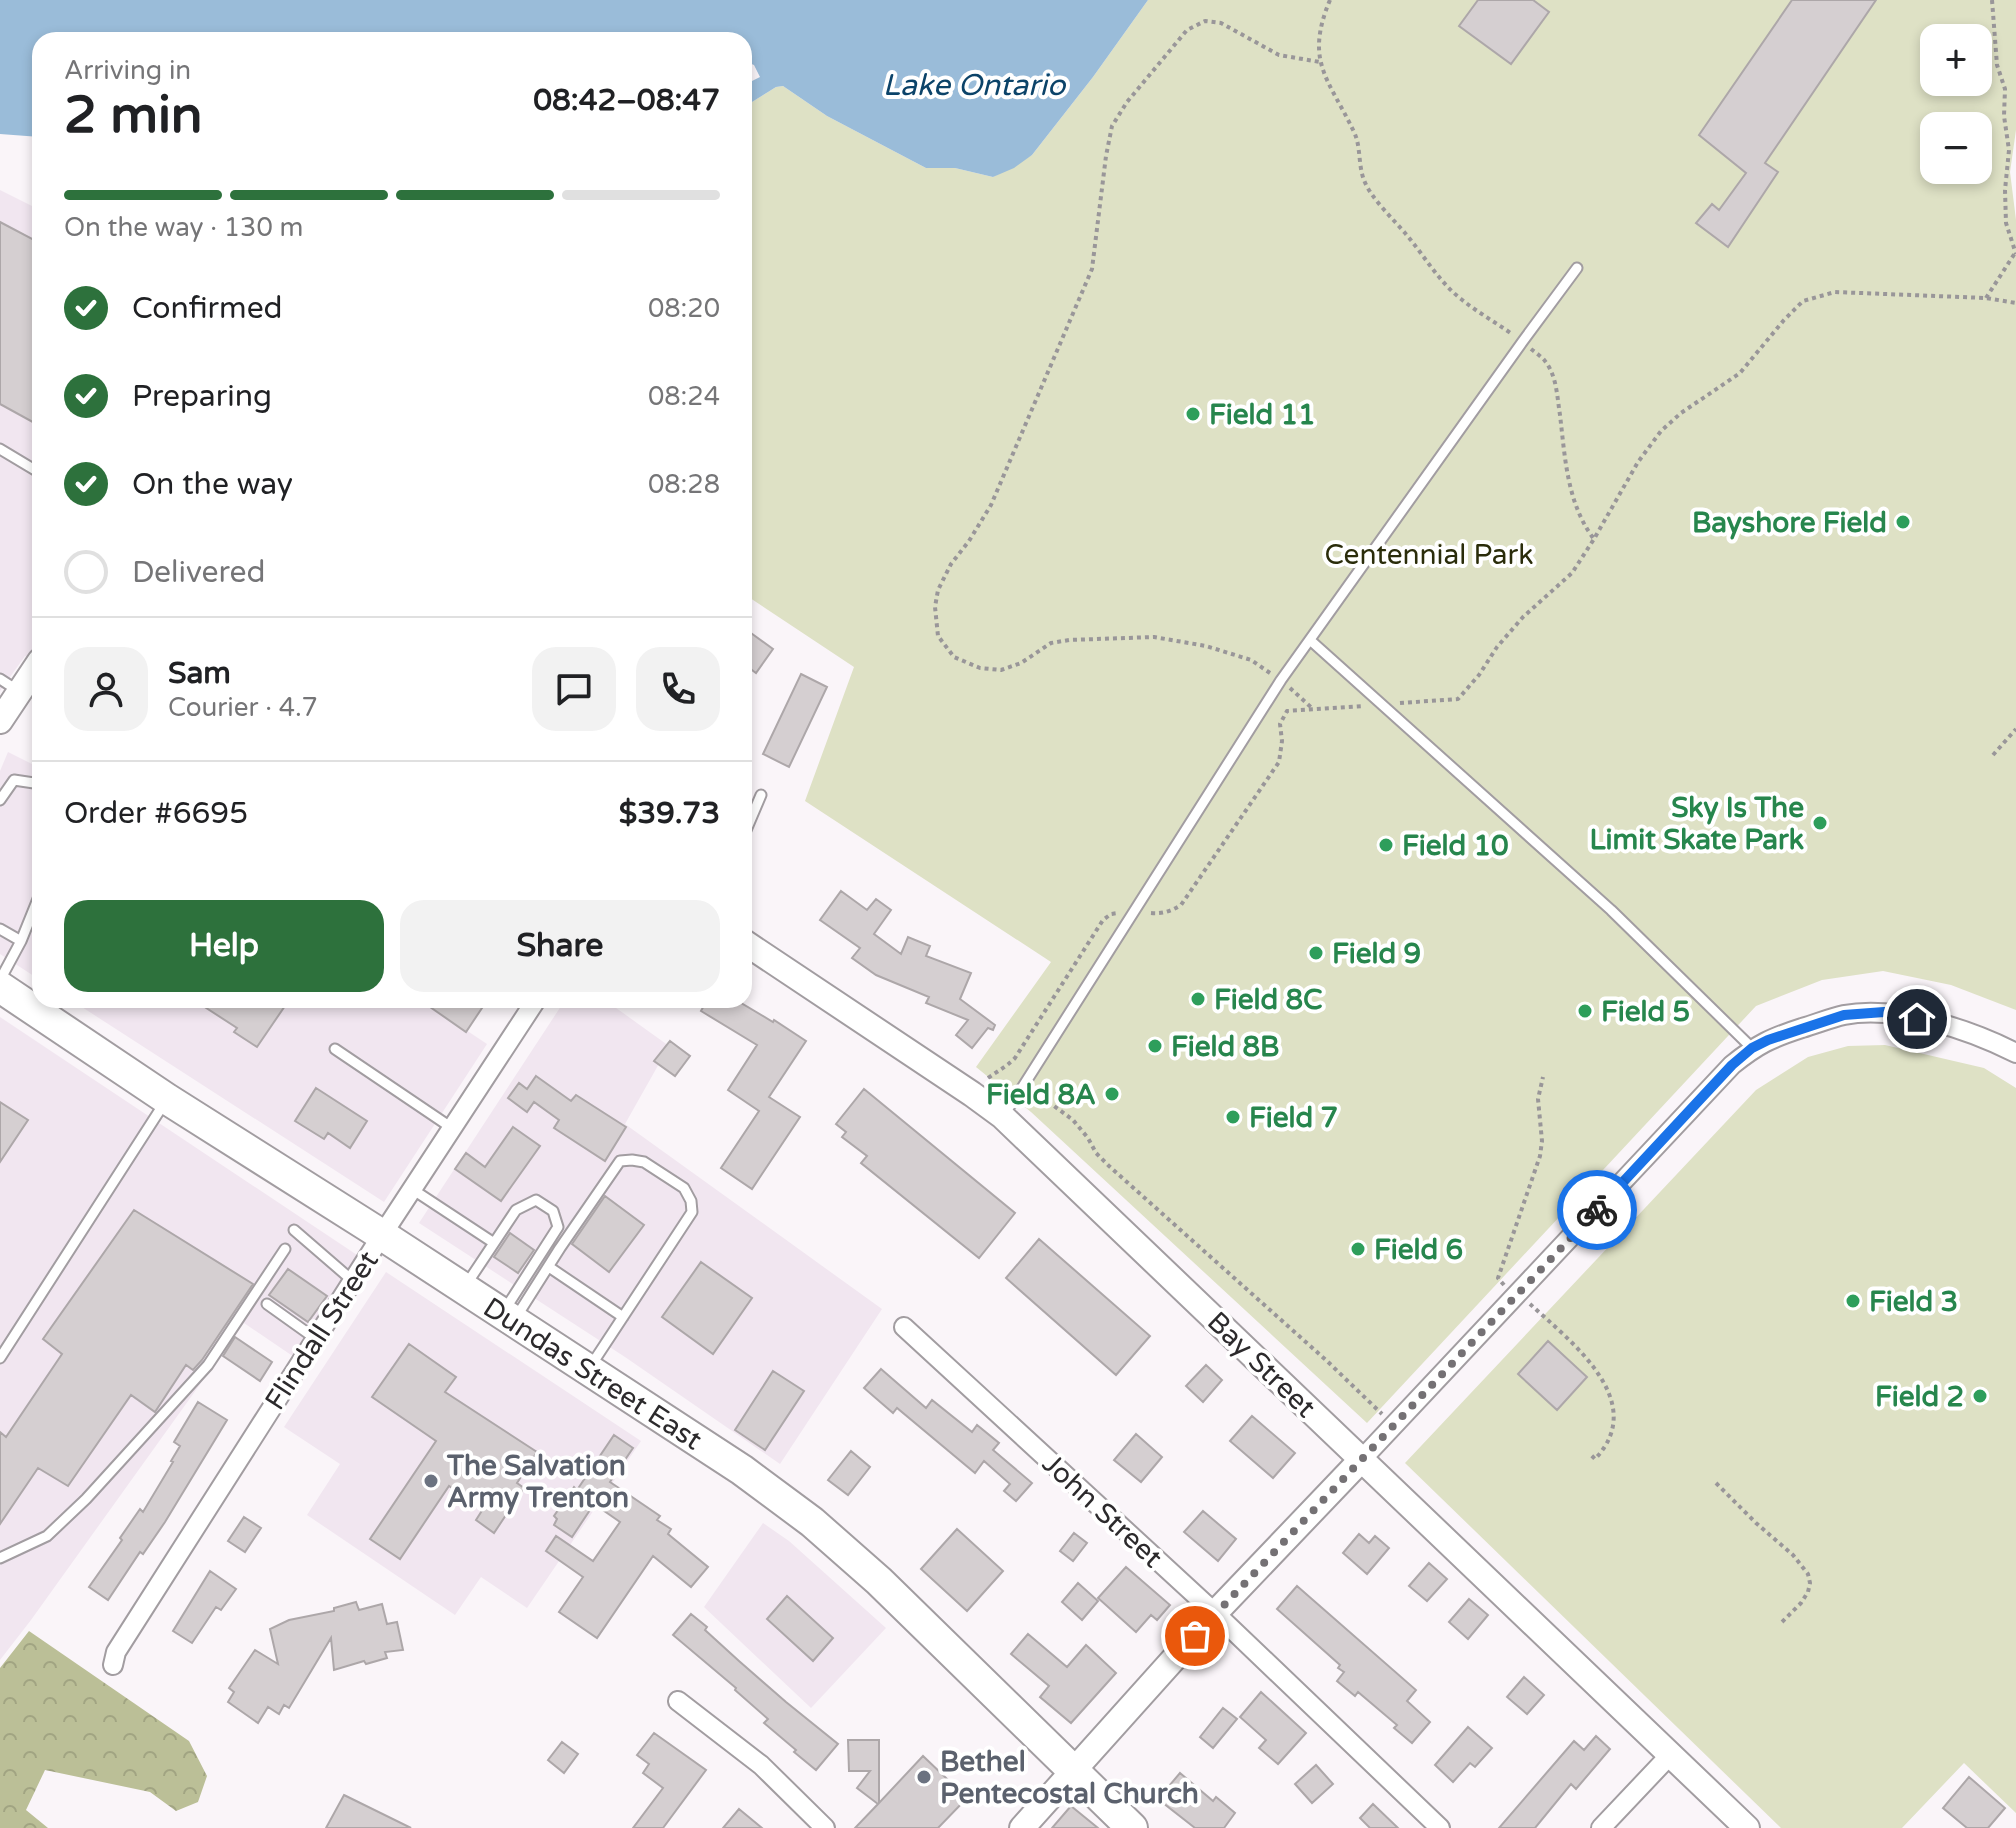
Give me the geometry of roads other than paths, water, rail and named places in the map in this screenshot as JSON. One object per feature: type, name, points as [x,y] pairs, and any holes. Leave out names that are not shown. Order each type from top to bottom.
[{"type":"main road","name":"Dundas Street East","points":[[0,987],[32,1005]]},
{"type":"main road","name":"Dundas Street East","points":[[37,1008],[167,1099],[742,1470],[812,1522],[879,1581],[1132,1828]]},
{"type":"street","points":[[0,721],[10,685],[32,667]]},
{"type":"street","name":"Bay Street","points":[[752,947],[1002,1116],[1747,1828]]},
{"type":"street","name":"Flindall Street","points":[[113,1665],[116,1652],[531,1008]]},
{"type":"street","points":[[1022,1828],[1215,1613],[1732,1065],[1752,1048],[1844,1015],[1884,1012],[1955,1028],[1996,1042],[2016,1053]]},
{"type":"street","name":"John Street","points":[[904,1327],[1215,1613],[1440,1828]]},
{"type":"street","points":[[678,1701],[761,1765],[825,1828]]},
{"type":"street","points":[[1601,1828],[1671,1754]]},
{"type":"lane","points":[[1002,1116],[1281,680],[1577,268]]},
{"type":"lane","points":[[0,449],[32,468]]},
{"type":"lane","points":[[1310,640],[1611,910],[1752,1048]]},
{"type":"lane","points":[[0,800],[14,780],[32,784]]},
{"type":"lane","points":[[752,816],[761,795]]},
{"type":"lane","points":[[0,980],[32,914]]},
{"type":"lane","points":[[0,929],[21,941]]},
{"type":"lane","points":[[335,1049],[452,1128]]},
{"type":"lane","points":[[0,1358],[167,1099]]},
{"type":"lane","points":[[508,1317],[549,1267],[620,1161],[644,1162],[684,1188],[691,1201],[692,1212],[588,1370]]},
{"type":"lane","points":[[412,1189],[494,1243]]},
{"type":"lane","points":[[464,1288],[516,1210],[536,1200],[553,1211],[558,1227],[508,1317]]},
{"type":"lane","points":[[294,1230],[353,1281]]},
{"type":"lane","points":[[0,1558],[47,1536],[96,1488],[208,1365],[285,1249]]},
{"type":"lane","points":[[549,1267],[623,1317]]},
{"type":"lane","points":[[267,1304],[316,1339]]},
{"type":"water","name":"Lake Ontario","points":[[0,0],[1148,0],[1032,155],[1014,168],[993,177],[955,168],[926,168],[827,116],[783,86],[752,102],[752,81],[760,77],[752,64],[752,32],[32,32],[32,136],[0,134]]},
{"type":"place","name":"Field 11","points":[[1193,414]]},
{"type":"place","name":"Bayshore Field","points":[[1903,522]]},
{"type":"place","name":"Sky Is The Limit Skate Park","points":[[1820,823]]},
{"type":"place","name":"Field 10","points":[[1386,845]]},
{"type":"place","name":"Field 9","points":[[1316,953]]},
{"type":"place","name":"Field 8C","points":[[1198,999]]},
{"type":"place","name":"Field 5","points":[[1585,1011]]},
{"type":"place","name":"Field 8B","points":[[1155,1046]]},
{"type":"place","name":"Field 8A","points":[[1112,1094]]},
{"type":"place","name":"Field 7","points":[[1233,1117]]},
{"type":"place","name":"Field 6","points":[[1358,1249]]},
{"type":"place","name":"Field 3","points":[[1853,1301]]},
{"type":"place","name":"Field 2","points":[[1980,1396]]},
{"type":"place","name":"The Salvation Army Trenton","points":[[431,1481]]},
{"type":"place","name":"Bethel Pentecostal Church","points":[[924,1777]]},
{"type":"park label","name":"Centennial Park","points":[[1429,554]]}]
